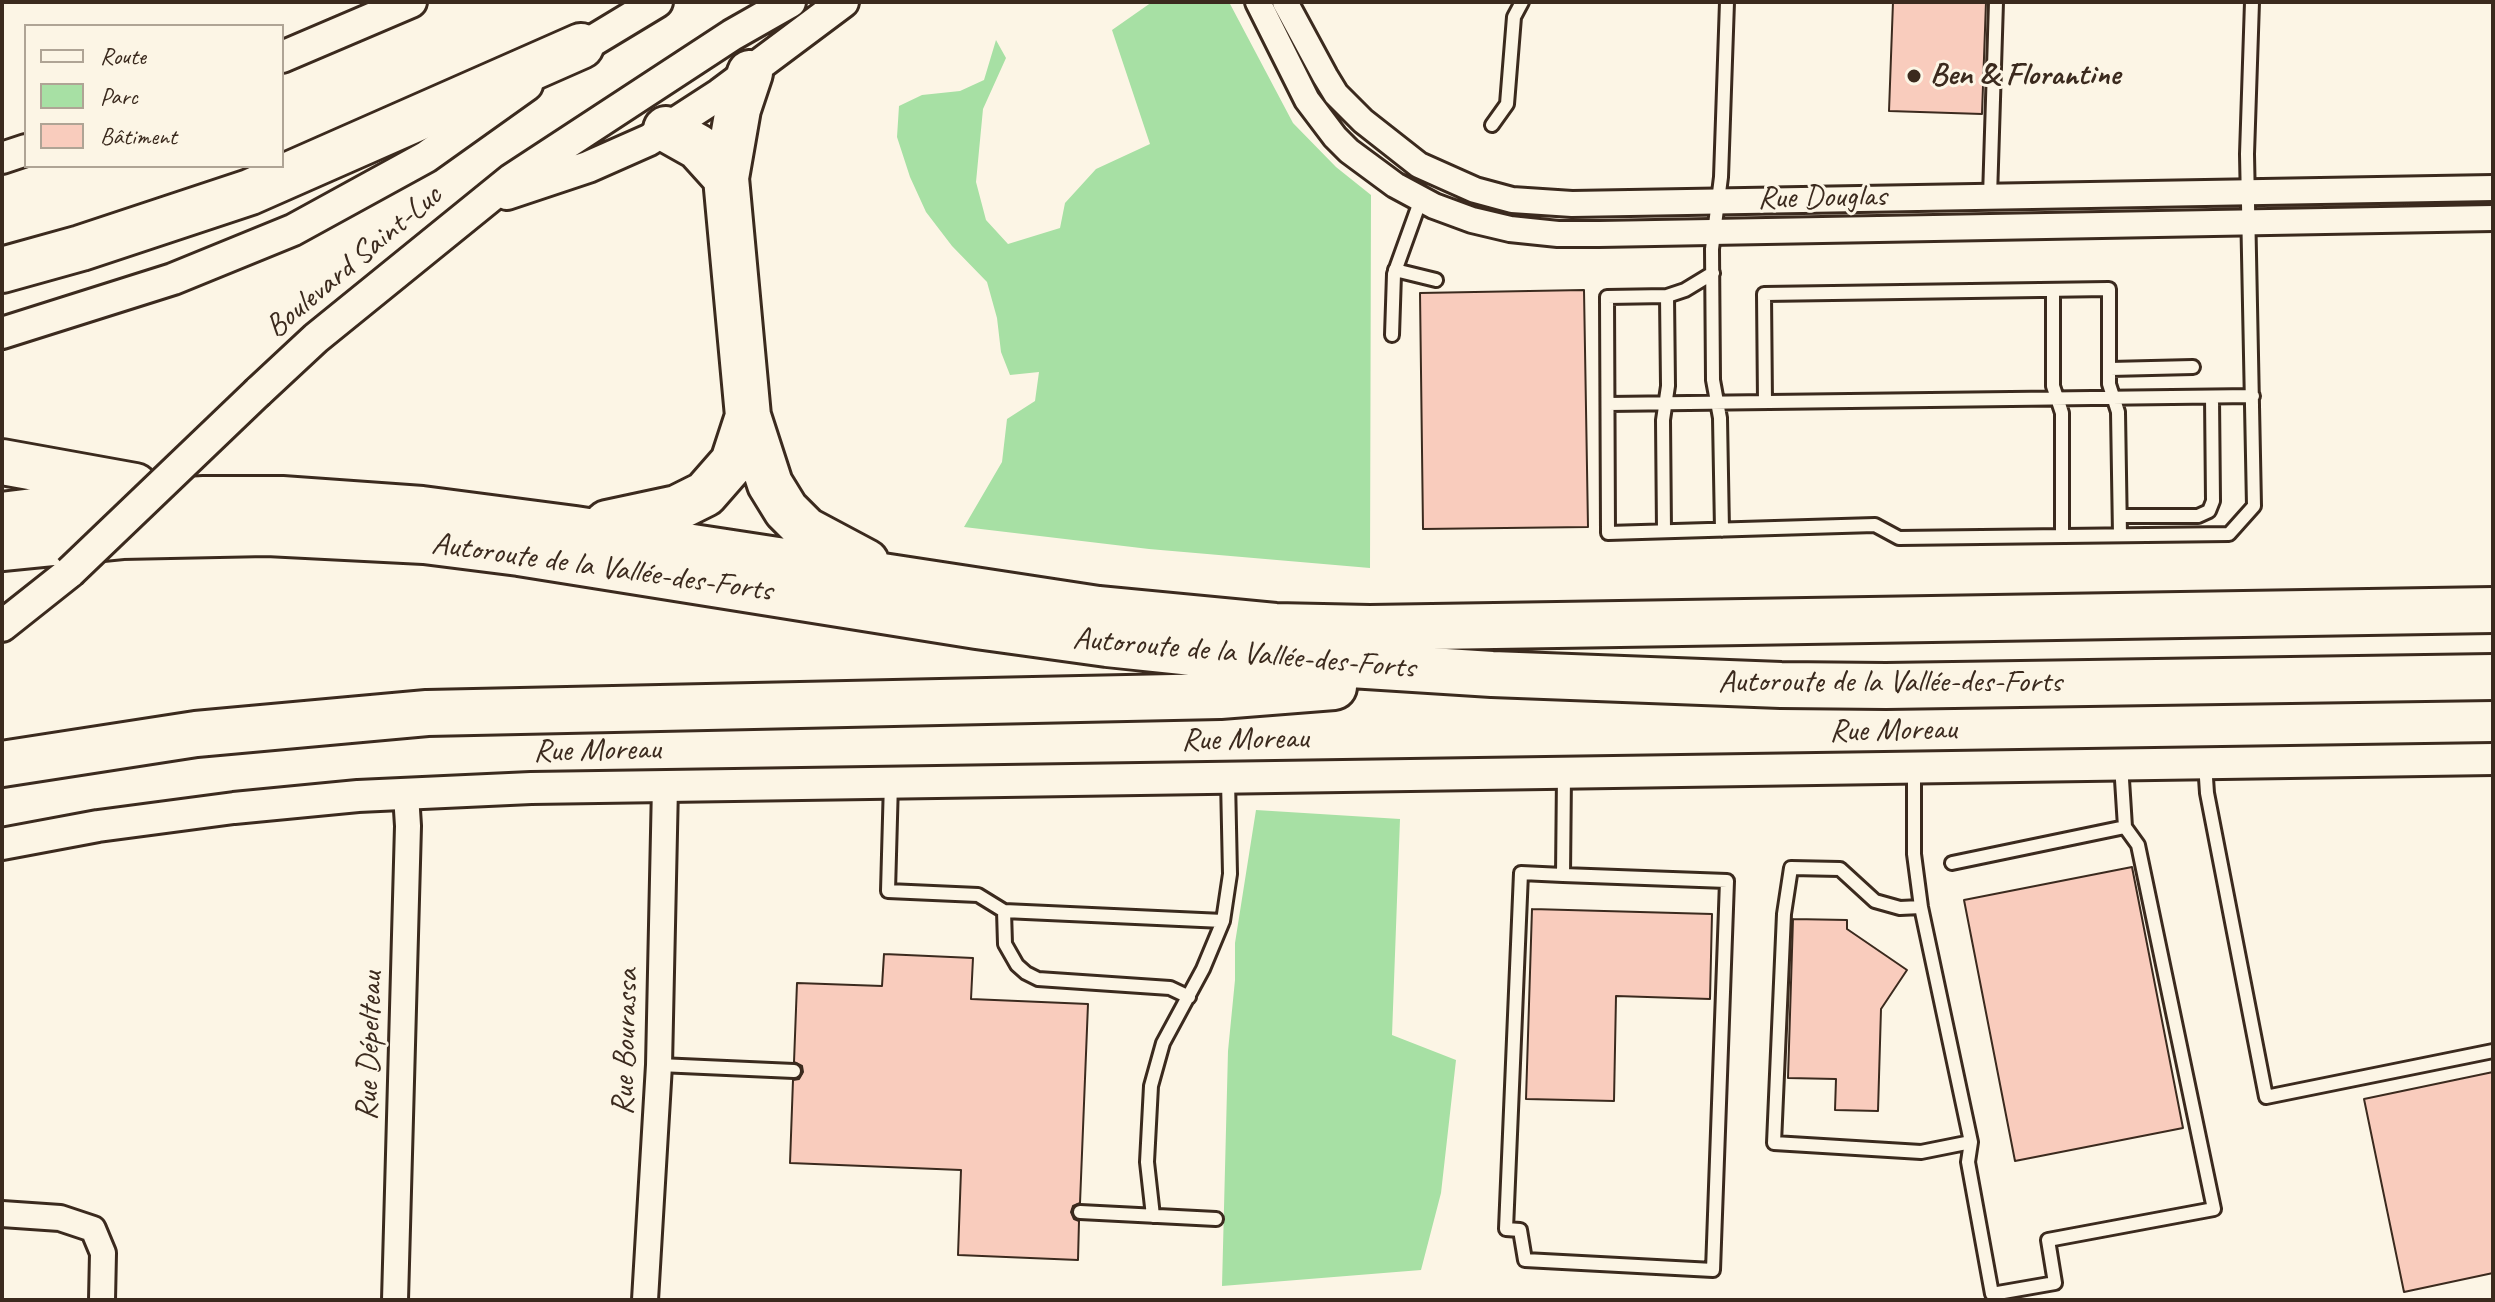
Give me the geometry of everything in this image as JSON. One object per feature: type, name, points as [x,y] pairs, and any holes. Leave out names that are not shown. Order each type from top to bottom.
[{"type":"highway","points":[[2,270],[96,244],[250,192],[581,46]]},
{"type":"highway","points":[[750,73],[738,109],[726,178],[748,416],[770,484],[796,521],[832,545],[904,580]]},
{"type":"highway","points":[[666,129],[698,147],[726,178]]},
{"type":"highway","points":[[575,529],[663,512],[705,494],[733,462],[748,416]]},
{"type":"highway","points":[[2,462],[204,499]]},
{"type":"highway","name":"Autoroute de la Vallée-des-Forts","points":[[2,515],[74,506],[204,499],[296,500],[422,509],[575,529],[1128,613],[1250,624],[1341,628],[2493,610]]},
{"type":"highway","name":"Autoroute de la Vallée-des-Forts","points":[[2,548],[122,536],[267,533],[424,541],[1094,642],[1241,658],[1492,674],[1694,683],[1873,686],[2493,677]]},
{"type":"highway","points":[[2,764],[196,734],[427,713],[1220,696],[1492,674]]},
{"type":"street","points":[[284,56],[411,2]]},
{"type":"street","name":"Boulevard Saint-Luc","points":[[2,333],[173,279],[293,230],[426,157],[581,46],[657,2]]},
{"type":"street","name":"Boulevard Saint-Luc","points":[[2,626],[70,572],[316,338],[482,203],[579,133],[732,35],[790,2]]},
{"type":"street","points":[[482,203],[588,167],[633,148],[750,73],[843,2]]},
{"type":"street","name":"Rue Douglas","points":[[1285,2],[1314,60],[1336,94],[1381,137],[1436,174],[1494,196],[1528,203],[2493,188]]},
{"type":"street","name":"Rue Douglas","points":[[1262,3],[1307,100],[1335,137],[1362,162],[1421,199],[1490,226],[1534,232],[1714,232],[2493,218]]},
{"type":"street","points":[[2,158],[24,151]]},
{"type":"street","name":"Rue Moreau","points":[[2,844],[98,826],[202,812],[406,794],[531,788],[2493,759]]},
{"type":"street","name":"Rue Bourassa","points":[[645,1300],[659,1065],[665,786]]},
{"type":"street","name":"Rue Dépelteau","points":[[395,1300],[408,826],[406,794]]},
{"type":"street","points":[[2,1214],[60,1218],[93,1229],[103,1253],[102,1300]]},
{"type":"lane","points":[[1492,125],[1507,104],[1514,17],[1522,2]]},
{"type":"lane","points":[[1722,530],[1720,418],[1713,380],[1713,273],[1727,2]]},
{"type":"lane","points":[[1990,197],[1996,2]]},
{"type":"lane","points":[[1713,273],[1685,290],[1667,296],[1607,297],[1608,533],[1875,525],[1899,538],[2229,534],[2254,506],[2248,192],[2252,2]]},
{"type":"lane","points":[[1392,335],[1395,270],[1421,199]]},
{"type":"lane","points":[[1395,270],[1436,280]]},
{"type":"lane","points":[[1765,402],[1764,294],[2109,289],[2110,369],[2113,399],[2118,412],[2120,535]]},
{"type":"lane","points":[[2053,290],[2053,386],[2062,413],[2062,536]]},
{"type":"lane","points":[[1664,531],[1663,420],[1668,386],[1667,296]]},
{"type":"lane","points":[[2110,369],[2193,367]]},
{"type":"lane","points":[[1608,404],[2253,396]]},
{"type":"lane","points":[[2120,516],[2198,516],[2209,511],[2213,501],[2212,397]]},
{"type":"lane","points":[[2205,763],[2207,793],[2266,1097],[2493,1051]]},
{"type":"lane","points":[[1914,766],[1914,854],[1921,907],[1971,1142],[1968,1162],[1992,1294],[2055,1283],[2048,1240],[2214,1209],[2138,845],[2125,827],[2121,764]]},
{"type":"lane","points":[[1563,875],[1564,772]]},
{"type":"lane","points":[[1153,1216],[1147,1162],[1151,1086],[1163,1043],[1189,997],[1223,921],[1230,874],[1228,777]]},
{"type":"lane","points":[[891,782],[888,891],[978,895],[1004,911],[1223,921]]},
{"type":"lane","points":[[1952,863],[2125,827]]},
{"type":"lane","points":[[1921,907],[1900,908],[1875,901],[1840,869],[1791,868],[1784,914],[1774,1143],[1921,1152],[1971,1142]]},
{"type":"lane","points":[[1521,873],[1563,875],[1727,881],[1713,1270],[1525,1260],[1520,1230],[1506,1229],[1521,873]]},
{"type":"lane","points":[[1004,911],[1005,944],[1017,965],[1038,979],[1170,988],[1189,997]]},
{"type":"lane","points":[[659,1065],[794,1071]]},
{"type":"lane","points":[[1080,1212],[1216,1219]]},
{"type":"green space","points":[[1152,2],[1229,2],[1293,123],[1336,167],[1371,195],[1370,568],[1149,549],[964,527],[1002,462],[1007,419],[1035,401],[1039,372],[1010,375],[1001,352],[997,318],[987,282],[952,246],[926,212],[910,177],[897,137],[899,106],[922,95],[960,91],[984,80],[996,40],[1006,58],[983,109],[976,182],[986,220],[1008,244],[1060,228],[1065,203],[1096,169],[1150,144],[1112,30]]},
{"type":"green space","points":[[1256,810],[1400,819],[1392,1035],[1456,1060],[1441,1193],[1421,1270],[1222,1286],[1228,1051],[1235,943]]},
{"type":"building","points":[[1893,2],[1986,2],[1982,114],[1889,111]]},
{"type":"building","points":[[1584,290],[1588,527],[1423,529],[1420,293]]},
{"type":"building","points":[[2132,867],[2183,1128],[2015,1161],[1964,900]]},
{"type":"building","points":[[1532,909],[1712,914],[1710,999],[1616,996],[1614,1101],[1526,1099]]},
{"type":"building","points":[[1793,919],[1847,920],[1847,929],[1907,970],[1881,1009],[1878,1111],[1835,1110],[1836,1079],[1788,1078]]},
{"type":"building","points":[[884,954],[973,958],[971,999],[1088,1004],[1080,1203],[1073,1206],[1071,1212],[1074,1219],[1079,1221],[1078,1260],[958,1255],[961,1170],[790,1163],[793,1080],[799,1079],[803,1072],[802,1066],[794,1062],[797,983],[882,986]]},
{"type":"building","points":[[2493,1072],[2493,1273],[2404,1292],[2364,1099]]},
{"type":"place","name":"Ben & Florantine","points":[[1914,76]]}]
